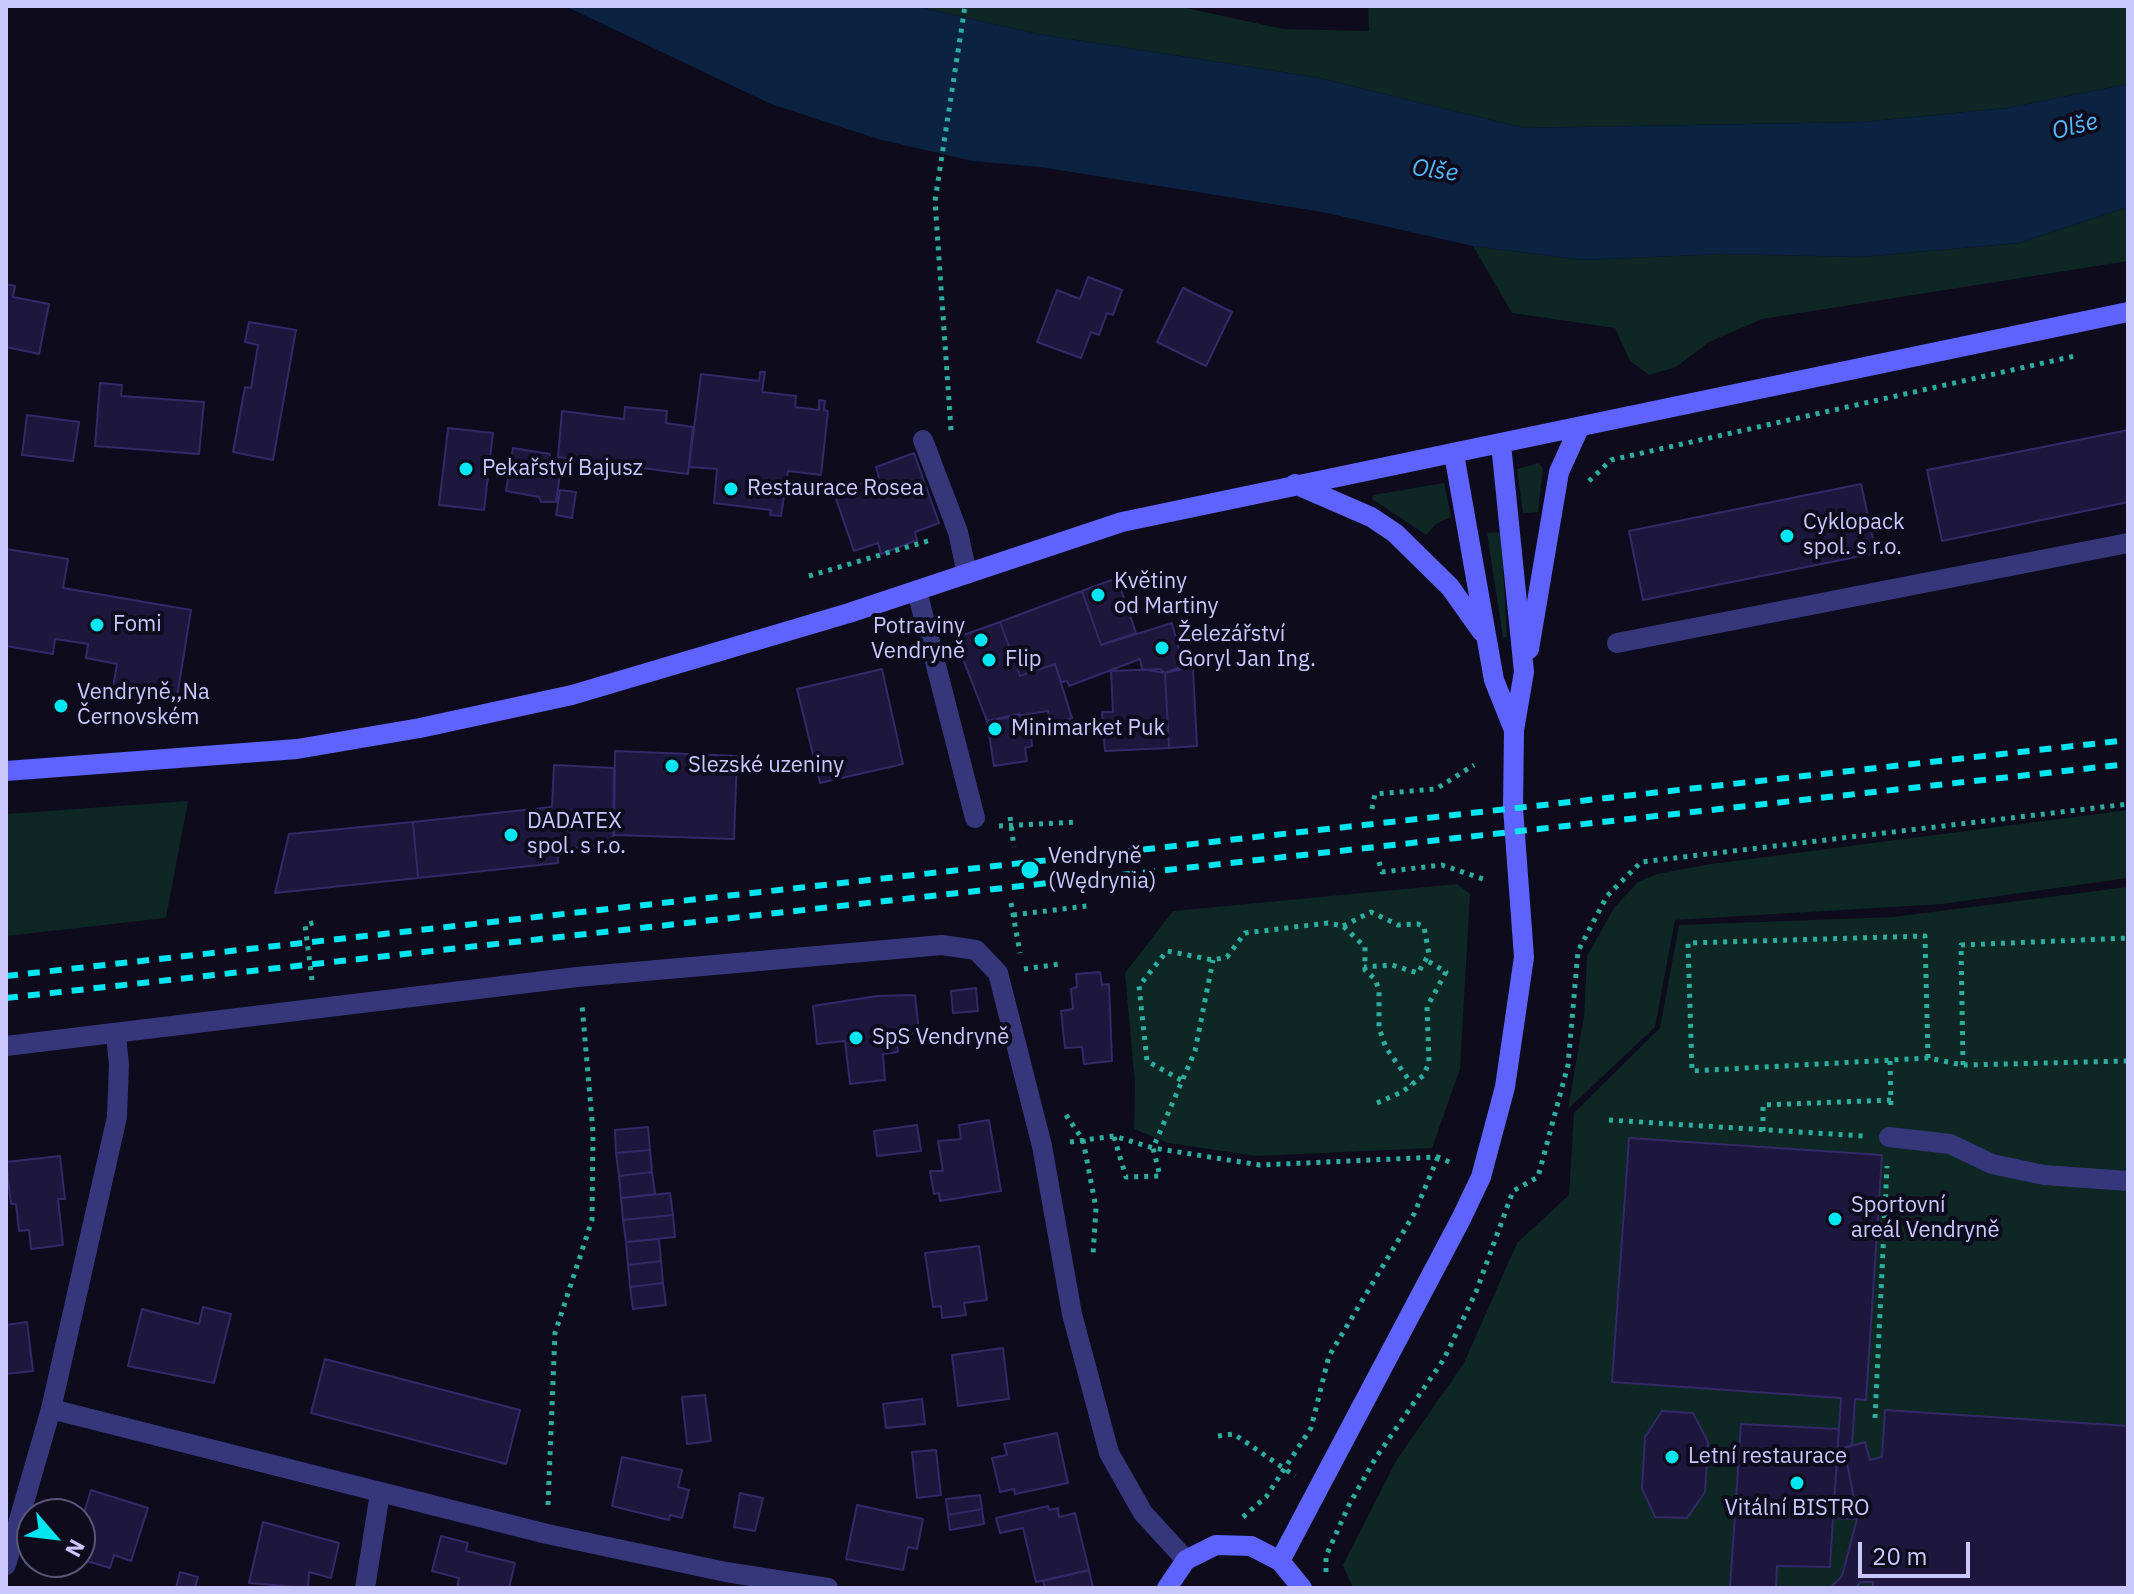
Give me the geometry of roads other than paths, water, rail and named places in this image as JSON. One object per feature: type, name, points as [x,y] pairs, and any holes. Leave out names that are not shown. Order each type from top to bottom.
[{"type":"main road","points":[[6,771],[297,749],[420,728],[572,695],[917,591],[1122,522],[2128,312]]},
{"type":"main road","points":[[1280,1561],[1481,1177],[1505,1087],[1524,957],[1513,808],[1514,730],[1559,472],[1579,428]]},
{"type":"main road","points":[[1501,444],[1524,672]]},
{"type":"main road","points":[[1454,454],[1494,680],[1514,730]]},
{"type":"main road","points":[[1295,484],[1371,517],[1395,533],[1450,587],[1487,638]]},
{"type":"main road","points":[[1167,1588],[1186,1560],[1216,1545],[1251,1546],[1280,1561],[1302,1588]]},
{"type":"street","points":[[923,440],[958,532],[967,574]]},
{"type":"street","points":[[1617,643],[2128,543]]},
{"type":"street","points":[[917,591],[975,818]]},
{"type":"street","points":[[6,1046],[577,977],[942,945],[976,950],[998,973],[1042,1146],[1072,1314],[1109,1453],[1143,1513],[1186,1560]]},
{"type":"street","points":[[6,1565],[51,1409],[117,1117],[119,1064],[116,1035]]},
{"type":"street","points":[[1889,1137],[1950,1144],[1992,1164],[2044,1175],[2128,1181]]},
{"type":"street","points":[[51,1409],[728,1580],[828,1588]]},
{"type":"street","points":[[365,1588],[380,1493]]},
{"type":"water","name":"Olše","points":[[565,6],[915,6],[1038,34],[1315,77],[1524,128],[1862,122],[2007,108],[2128,84],[2128,207],[2019,243],[1861,257],[1722,254],[1582,260],[1473,246],[1322,212],[1040,167],[972,161],[878,139],[771,104]]},
{"type":"railway","points":[[6,976],[2128,740]]},
{"type":"railway","points":[[6,998],[2128,764]]},
{"type":"place","name":"Pekařství Bajusz","points":[[466,469]]},
{"type":"place","name":"Restaurace Rosea","points":[[731,489]]},
{"type":"place","name":"Cyklopack spol. s r.o.","points":[[1787,536]]},
{"type":"place","name":"Květiny od Martiny","points":[[1098,595]]},
{"type":"place","name":"Fomi","points":[[97,625]]},
{"type":"place","name":"Potraviny Vendryně","points":[[981,640]]},
{"type":"place","name":"Železářství Goryl Jan Ing.","points":[[1162,648]]},
{"type":"place","name":"Flip","points":[[989,660]]},
{"type":"place","name":"Vendryně,,Na Černovském","points":[[61,706]]},
{"type":"place","name":"Minimarket Puk","points":[[995,729]]},
{"type":"place","name":"Slezské uzeniny","points":[[672,766]]},
{"type":"place","name":"DADATEX spol. s r.o.","points":[[511,835]]},
{"type":"place","name":"Vendryně (Wędrynia)","points":[[1030,870]]},
{"type":"place","name":"SpS Vendryně","points":[[856,1038]]},
{"type":"place","name":"Sportovní areál Vendryně","points":[[1835,1219]]},
{"type":"place","name":"Letní restaurace","points":[[1672,1457]]},
{"type":"place","name":"Vitální BISTRO","points":[[1797,1483]]}]
